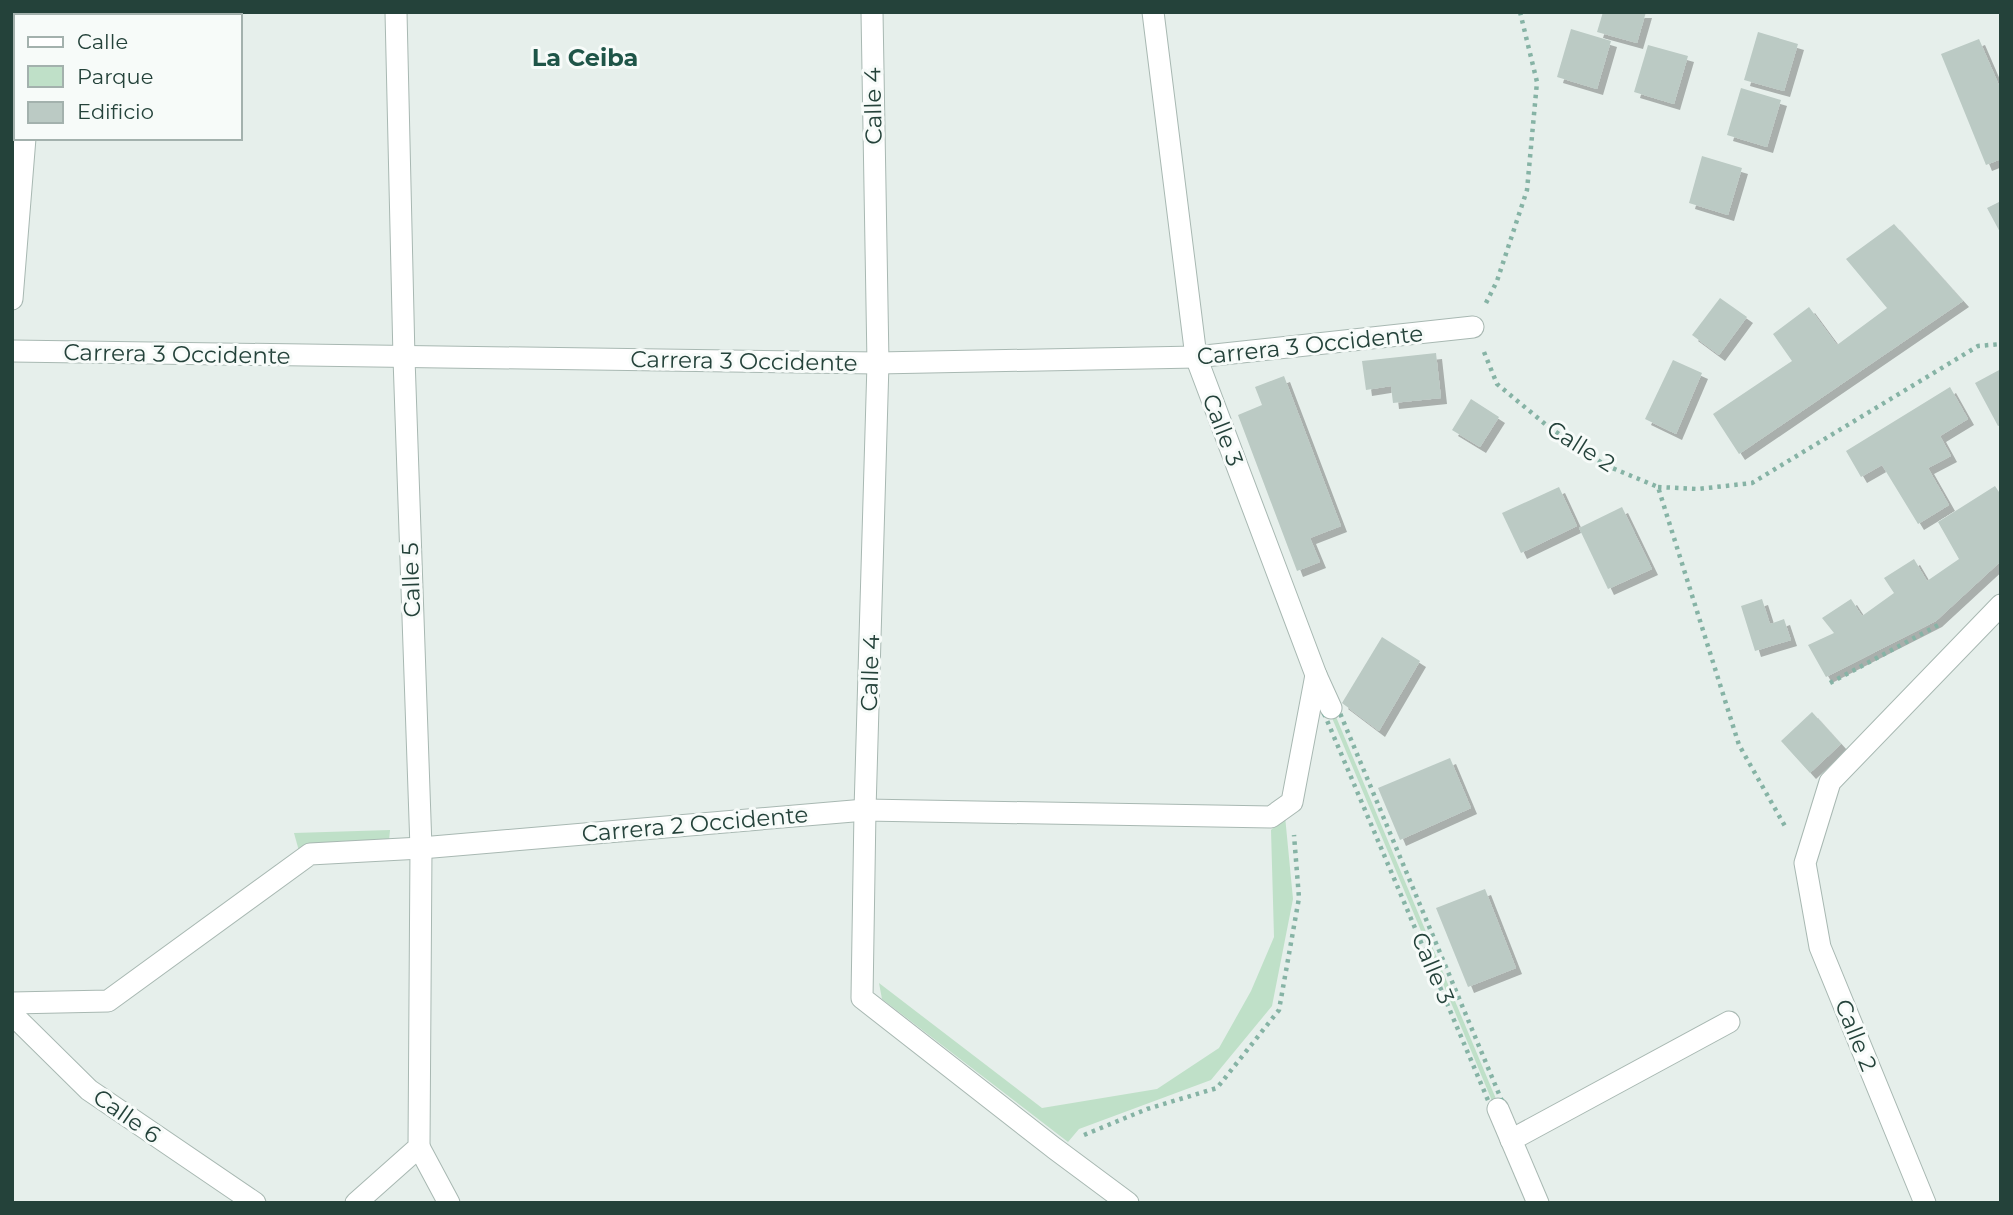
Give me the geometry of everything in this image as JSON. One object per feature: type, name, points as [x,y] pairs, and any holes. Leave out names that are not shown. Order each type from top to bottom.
[{"type":"street","name":"Calle 5","points":[[396,12],[404,358],[421,848],[419,1147],[449,1203]]},
{"type":"street","name":"Calle 4","points":[[872,12],[878,363],[862,998],[1128,1203]]},
{"type":"street","name":"Calle 3","points":[[1153,12],[1196,357],[1331,709]]},
{"type":"street","points":[[12,299],[25,140]]},
{"type":"street","name":"Carrera 3 Occidente","points":[[12,351],[878,363],[1196,357],[1473,327]]},
{"type":"street","name":"Calle 2","points":[[1925,1203],[1819,947],[1805,863],[1830,782],[2001,605]]},
{"type":"street","points":[[1292,802],[1316,675]]},
{"type":"street","name":"Carrera 2 Occidente","points":[[12,1003],[108,1001],[310,854],[421,848],[865,810],[1271,817],[1292,802]]},
{"type":"street","name":"Calle 6","points":[[12,1014],[89,1090],[254,1203]]},
{"type":"street","points":[[1511,1140],[1729,1022]]},
{"type":"street","points":[[1498,1109],[1538,1203]]},
{"type":"street","points":[[356,1203],[419,1147]]},
{"type":"path","points":[[1473,327],[1497,281],[1527,190],[1537,82],[1520,12]]},
{"type":"path","name":"Calle 2","points":[[1473,327],[1497,384],[1550,428],[1605,465],[1658,487],[1698,489],[1752,482],[1978,346],[2001,344]]},
{"type":"path","points":[[1658,487],[1739,745],[1805,863]]},
{"type":"path","points":[[1830,683],[1942,624],[1952,615]]},
{"type":"path","name":"Calle 3","points":[[1338,706],[1504,1106],[1498,1109],[1493,1112],[1323,711],[1338,706]]},
{"type":"path","points":[[1066,1157],[1083,1136],[1147,1109],[1217,1088],[1279,1010],[1299,898],[1292,802]]},
{"type":"green space","points":[[1334,712],[1499,1106],[1495,1108],[1330,713]]},
{"type":"green space","points":[[1285,816],[1293,899],[1272,1006],[1211,1080],[1079,1129],[1068,1142],[882,999],[879,983],[1042,1108],[1157,1089],[1219,1048],[1251,991],[1274,937],[1271,830]]},
{"type":"green space","points":[[390,830],[389,841],[299,851],[294,833]]},
{"type":"building","points":[[1603,12],[1646,12],[1637,43],[1597,32]]},
{"type":"building","points":[[1571,29],[1611,41],[1597,89],[1557,77]]},
{"type":"building","points":[[1758,32],[1798,44],[1784,91],[1744,80]]},
{"type":"building","points":[[1979,39],[2001,90],[2001,159],[1986,165],[1941,54]]},
{"type":"building","points":[[1648,45],[1688,56],[1674,104],[1634,92]]},
{"type":"building","points":[[1741,88],[1781,100],[1767,147],[1727,135]]},
{"type":"building","points":[[1702,156],[1742,168],[1728,215],[1689,203]]},
{"type":"building","points":[[2001,201],[2001,234],[1987,208]]},
{"type":"building","points":[[1894,224],[1963,301],[1739,454],[1713,414],[1792,361],[1773,334],[1809,307],[1837,345],[1887,308],[1846,259]]},
{"type":"building","points":[[1720,298],[1747,317],[1719,355],[1692,335]]},
{"type":"building","points":[[1436,353],[1441,398],[1393,403],[1391,386],[1366,390],[1362,361]]},
{"type":"building","points":[[1673,360],[1702,373],[1676,434],[1645,419]]},
{"type":"building","points":[[2001,369],[2001,425],[1998,426],[1975,383]]},
{"type":"building","points":[[1284,376],[1341,526],[1310,538],[1320,562],[1297,571],[1238,415],[1262,405],[1255,387]]},
{"type":"building","points":[[1950,387],[1968,419],[1940,436],[1951,456],[1928,468],[1949,505],[1918,524],[1882,465],[1861,477],[1846,451]]},
{"type":"building","points":[[1471,399],[1499,417],[1480,447],[1452,430]]},
{"type":"building","points":[[1995,486],[2001,495],[2001,561],[1936,621],[1826,677],[1808,645],[1834,633],[1822,618],[1851,599],[1862,616],[1894,593],[1884,578],[1914,559],[1927,581],[1959,559],[1938,522]]},
{"type":"building","points":[[1559,487],[1577,526],[1521,553],[1502,513]]},
{"type":"building","points":[[1622,507],[1652,569],[1608,589],[1579,528]]},
{"type":"building","points":[[1762,599],[1770,624],[1784,619],[1791,640],[1755,651],[1741,606]]},
{"type":"building","points":[[1382,637],[1420,661],[1379,731],[1342,703]]},
{"type":"building","points":[[1812,712],[1841,744],[1810,773],[1781,741]]},
{"type":"building","points":[[1450,758],[1471,808],[1400,840],[1378,788]]},
{"type":"building","points":[[1485,889],[1516,968],[1468,987],[1436,908]]},
{"type":"district","name":"La Ceiba","points":[[585,58]]}]
